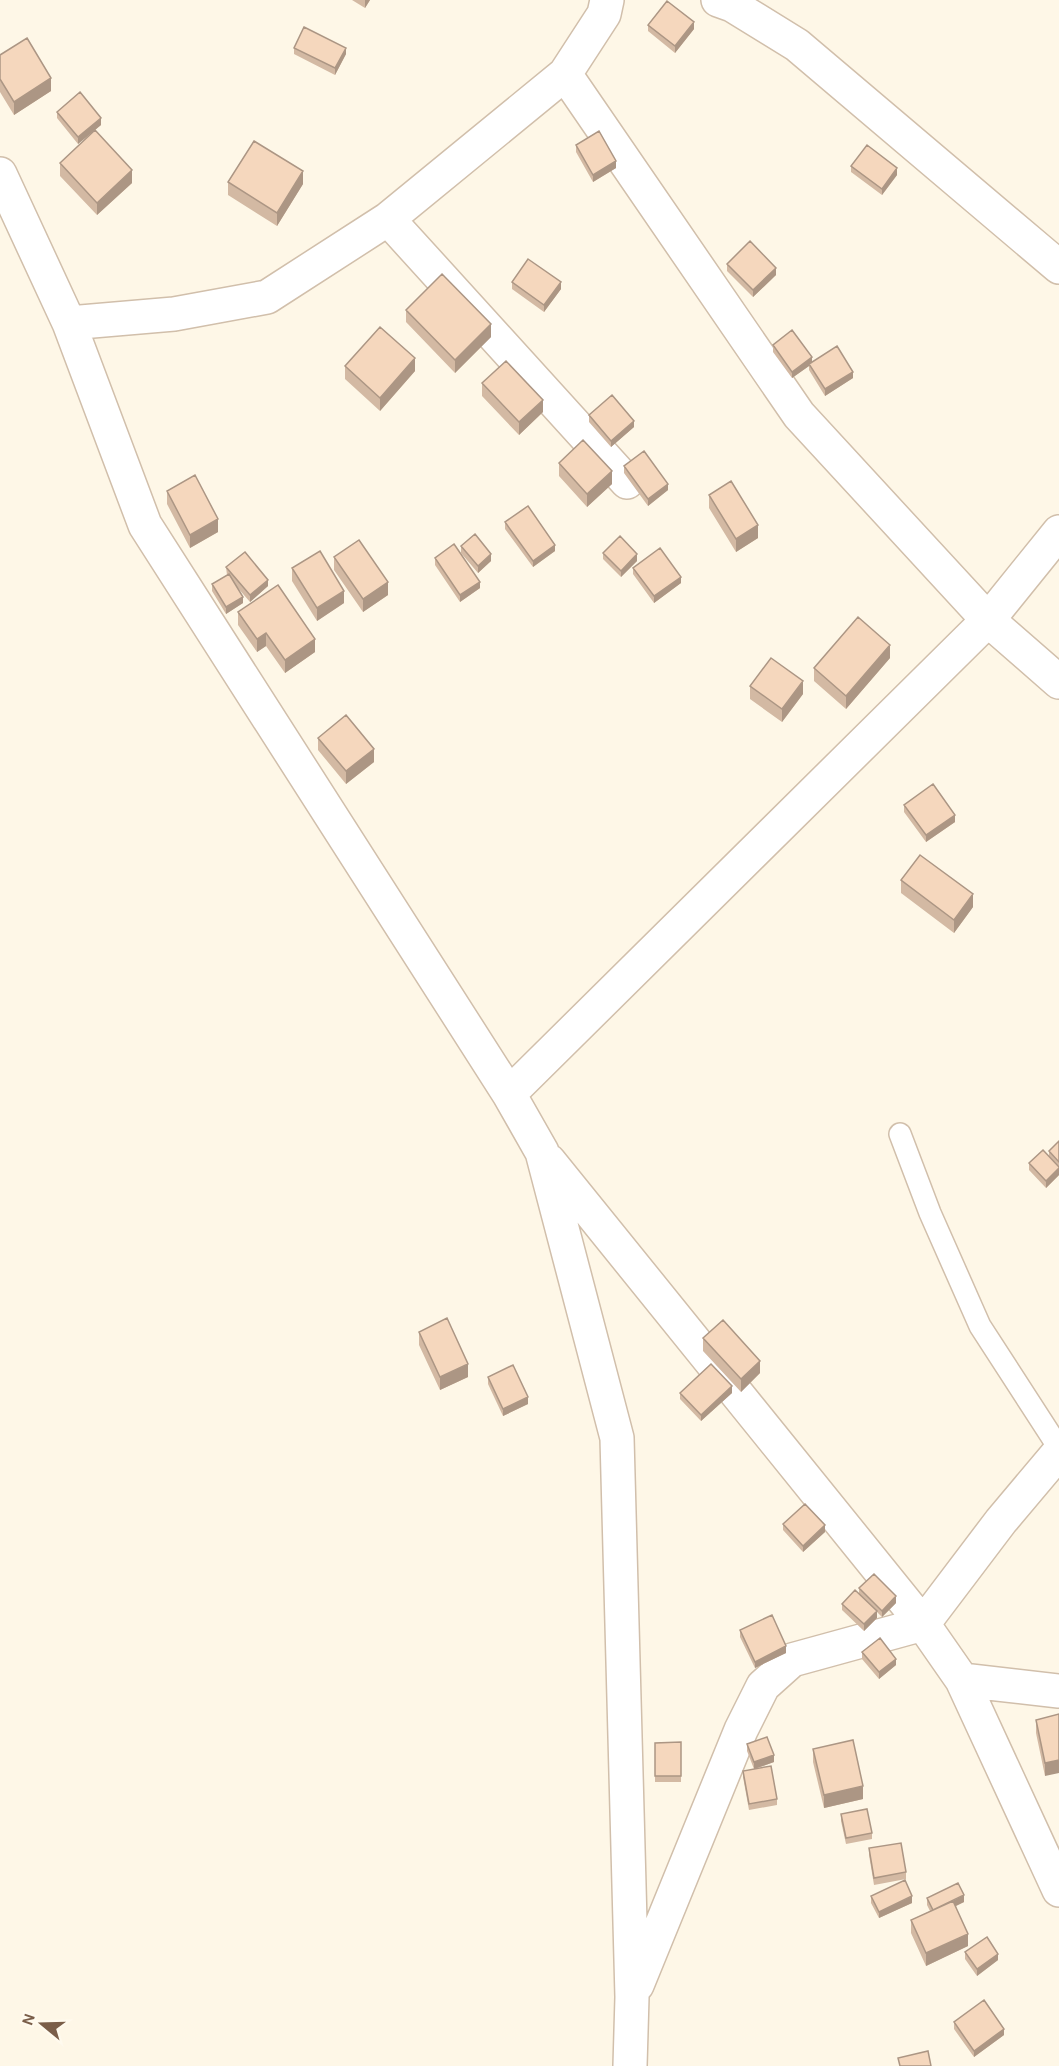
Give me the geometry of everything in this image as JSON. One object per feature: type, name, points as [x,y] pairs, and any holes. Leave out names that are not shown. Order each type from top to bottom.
[{"type":"street","points":[[69,323],[174,314],[267,297],[388,219],[565,74],[604,14],[606,0]]},
{"type":"street","points":[[718,0],[732,5],[797,45],[1059,267]]},
{"type":"street","points":[[565,74],[799,415],[988,620],[1059,682]]},
{"type":"street","points":[[0,174],[69,323],[145,525],[509,1094],[542,1152],[923,1624],[962,1680],[1059,1890]]},
{"type":"street","points":[[388,219],[627,482]]},
{"type":"street","points":[[509,1094],[988,620],[1059,532]]},
{"type":"street","points":[[542,1152],[617,1438],[632,1997],[630,2066]]},
{"type":"street","points":[[632,1997],[737,1741],[763,1686],[792,1660],[923,1624],[1001,1521],[1059,1450]]},
{"type":"street","points":[[962,1680],[1059,1691]]},
{"type":"lane","points":[[900,1134],[930,1213],[980,1326],[1059,1450]]},
{"type":"building","points":[[667,1],[694,22],[675,46],[648,25]]},
{"type":"building","points":[[304,27],[346,48],[335,68],[294,48]]},
{"type":"building","points":[[27,38],[51,78],[14,102],[0,79],[0,55]]},
{"type":"building","points":[[80,92],[101,118],[78,137],[57,112]]},
{"type":"building","points":[[95,130],[132,170],[97,203],[60,163]]},
{"type":"building","points":[[599,131],[616,161],[593,175],[576,145]]},
{"type":"building","points":[[254,141],[303,171],[277,213],[228,182]]},
{"type":"building","points":[[867,145],[897,168],[882,189],[851,166]]},
{"type":"building","points":[[750,241],[776,268],[753,290],[727,264]]},
{"type":"building","points":[[528,259],[561,282],[544,305],[512,282]]},
{"type":"building","points":[[442,274],[491,324],[455,360],[406,310]]},
{"type":"building","points":[[380,327],[415,358],[380,398],[345,366]]},
{"type":"building","points":[[792,330],[812,357],[792,372],[773,345]]},
{"type":"building","points":[[837,346],[853,372],[825,389],[809,364]]},
{"type":"building","points":[[506,361],[543,400],[519,422],[482,383]]},
{"type":"building","points":[[612,395],[634,421],[611,441],[589,415]]},
{"type":"building","points":[[583,440],[612,471],[587,494],[559,463]]},
{"type":"building","points":[[644,451],[668,484],[648,499],[624,466]]},
{"type":"building","points":[[195,475],[218,519],[190,535],[167,491]]},
{"type":"building","points":[[731,481],[758,525],[736,539],[709,495]]},
{"type":"building","points":[[528,506],[555,545],[533,561],[505,522]]},
{"type":"building","points":[[475,534],[491,554],[478,566],[461,546]]},
{"type":"building","points":[[620,536],[637,554],[621,571],[603,553]]},
{"type":"building","points":[[359,540],[388,582],[363,599],[334,557]]},
{"type":"building","points":[[454,544],[480,582],[460,595],[435,558]]},
{"type":"building","points":[[660,548],[681,577],[654,596],[633,568]]},
{"type":"building","points":[[320,551],[344,591],[317,608],[292,568]]},
{"type":"building","points":[[245,552],[268,580],[250,595],[226,567]]},
{"type":"building","points":[[229,574],[243,597],[226,607],[212,584]]},
{"type":"building","points":[[278,585],[315,639],[285,660],[266,633],[257,639],[238,612]]},
{"type":"building","points":[[858,617],[890,645],[846,696],[814,668]]},
{"type":"building","points":[[771,658],[803,681],[782,709],[750,686]]},
{"type":"building","points":[[346,715],[374,749],[346,771],[318,738]]},
{"type":"building","points":[[933,784],[955,815],[926,835],[904,805]]},
{"type":"building","points":[[920,855],[973,894],[954,920],[901,880]]},
{"type":"building","points":[[1059,1141],[1059,1162],[1049,1151]]},
{"type":"building","points":[[1043,1150],[1059,1167],[1046,1181],[1029,1163]]},
{"type":"building","points":[[447,1318],[468,1364],[440,1377],[419,1332]]},
{"type":"building","points":[[723,1320],[760,1361],[741,1379],[703,1338]]},
{"type":"building","points":[[711,1364],[732,1386],[701,1415],[680,1393]]},
{"type":"building","points":[[513,1365],[528,1397],[503,1409],[488,1377]]},
{"type":"building","points":[[805,1504],[825,1525],[803,1546],[783,1524]]},
{"type":"building","points":[[874,1574],[896,1596],[882,1611],[859,1588]]},
{"type":"building","points":[[855,1590],[877,1611],[864,1624],[842,1604]]},
{"type":"building","points":[[772,1615],[786,1646],[755,1662],[740,1630]]},
{"type":"building","points":[[880,1638],[896,1659],[879,1672],[862,1652]]},
{"type":"building","points":[[1059,1714],[1059,1760],[1045,1763],[1036,1720]]},
{"type":"building","points":[[767,1737],[774,1755],[754,1762],[747,1744]]},
{"type":"building","points":[[853,1740],[863,1786],[824,1795],[813,1749]]},
{"type":"building","points":[[681,1742],[681,1776],[655,1776],[655,1743]]},
{"type":"building","points":[[771,1766],[777,1799],[749,1804],[743,1771]]},
{"type":"building","points":[[867,1809],[872,1833],[846,1838],[841,1814]]},
{"type":"building","points":[[901,1843],[906,1872],[874,1878],[869,1848]]},
{"type":"building","points":[[905,1880],[912,1896],[879,1912],[871,1896]]},
{"type":"building","points":[[958,1883],[964,1895],[933,1910],[927,1898]]},
{"type":"building","points":[[953,1901],[968,1934],[926,1953],[911,1920]]},
{"type":"building","points":[[987,1937],[998,1954],[977,1969],[965,1952]]},
{"type":"building","points":[[984,2000],[1004,2029],[974,2051],[954,2022]]},
{"type":"building","points":[[928,2051],[931,2066],[900,2066],[898,2058]]}]
